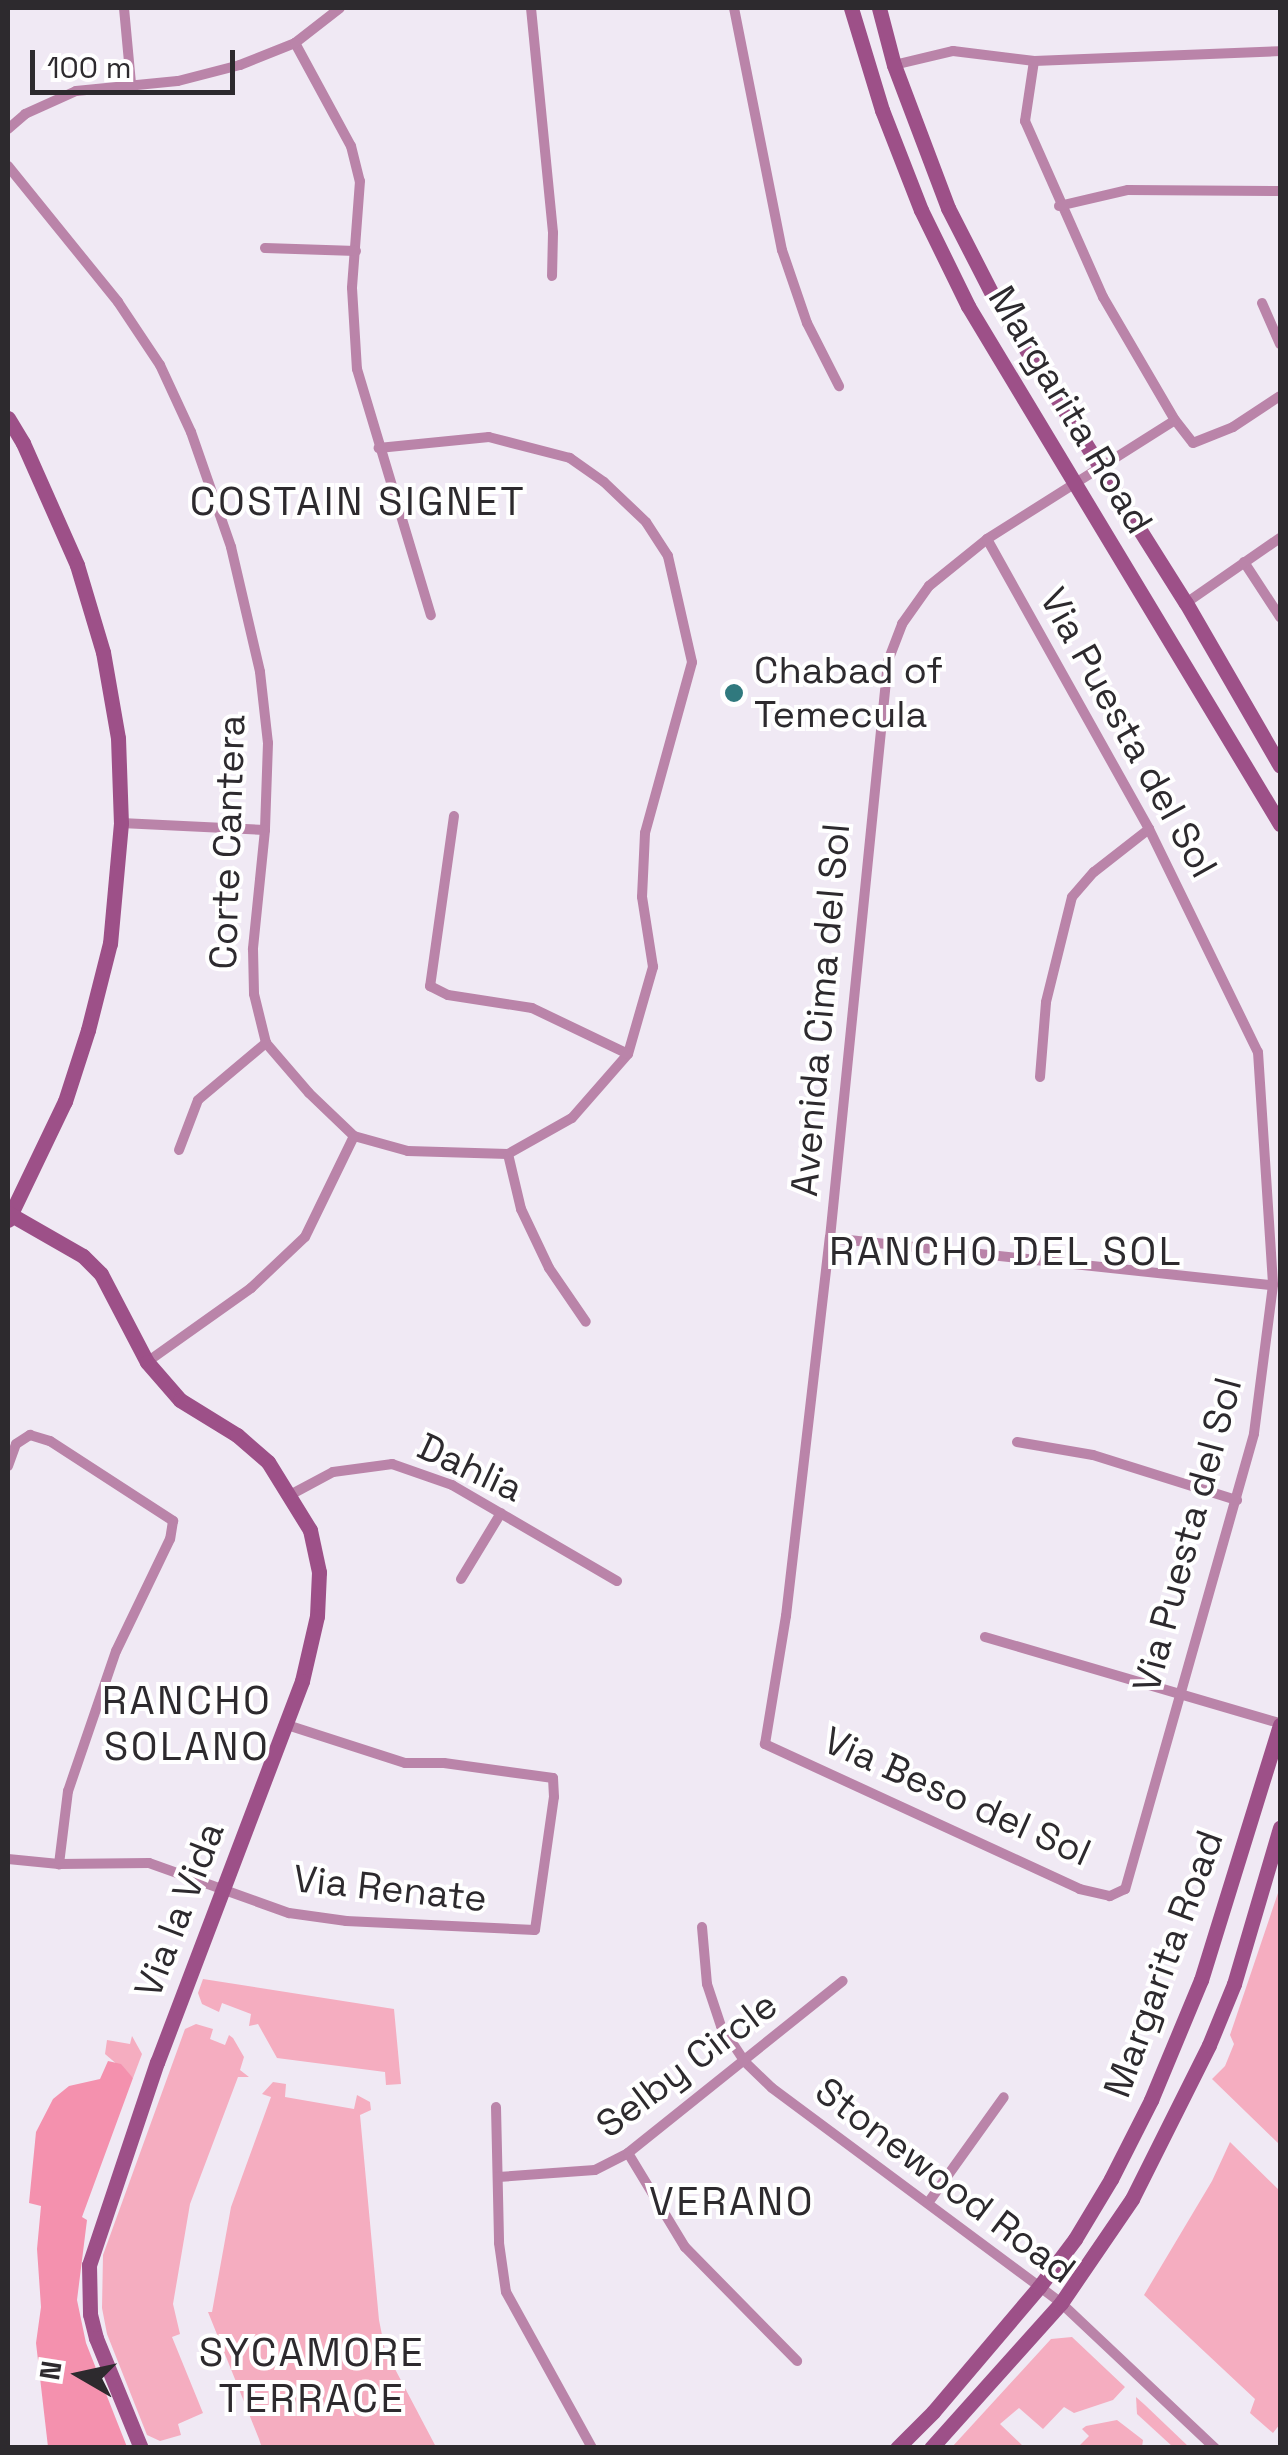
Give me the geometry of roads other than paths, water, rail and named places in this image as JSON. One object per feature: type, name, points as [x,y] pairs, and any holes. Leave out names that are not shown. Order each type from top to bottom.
[{"type":"main road","name":"Margarita Road","points":[[851,8],[882,110],[921,210],[968,306],[1280,824]]},
{"type":"main road","name":"Margarita Road","points":[[879,8],[894,65],[948,208],[987,285],[1186,603],[1280,766]]},
{"type":"main road","points":[[8,418],[77,565],[103,652],[118,738],[121,823],[110,943],[88,1030],[65,1100],[9,1216]]},
{"type":"main road","name":"Via la Vida","points":[[9,1216],[83,1256],[101,1274],[148,1362],[180,1400],[237,1435],[268,1462],[310,1530],[319,1572],[317,1616],[302,1681],[121,2162],[89,2264],[93,2326],[142,2448]]},
{"type":"main road","name":"Margarita Road","points":[[897,2448],[933,2412],[1039,2286],[1075,2239],[1112,2179],[1177,2044],[1236,1876],[1280,1724]]},
{"type":"main road","name":"Margarita Road","points":[[931,2448],[1061,2303],[1132,2200],[1194,2080],[1234,1984],[1280,1828]]},
{"type":"street","points":[[124,8],[131,84]]},
{"type":"street","points":[[8,129],[26,114],[76,91],[209,74],[295,43],[340,8]]},
{"type":"street","points":[[531,8],[552,233],[552,276]]},
{"type":"street","points":[[734,8],[782,250],[807,323],[839,386]]},
{"type":"street","points":[[295,43],[351,146],[360,181],[352,288],[357,369],[431,615]]},
{"type":"street","points":[[894,65],[953,51],[1034,61],[1280,51]]},
{"type":"street","points":[[1034,61],[1025,121],[1059,206],[1103,297],[1175,420],[1193,444],[1233,427],[1280,396]]},
{"type":"street","name":"Corte Cantera","points":[[8,166],[118,302],[160,366],[191,432],[232,547],[260,672],[268,743],[265,830],[253,950],[254,994],[266,1043],[309,1093],[354,1136],[408,1151],[508,1154]]},
{"type":"street","points":[[1059,206],[1128,190],[1280,191]]},
{"type":"street","points":[[266,248],[356,252]]},
{"type":"street","points":[[1262,303],[1280,344]]},
{"type":"street","name":"Avenida Cima del Sol","points":[[765,1744],[786,1616],[830,1238],[888,661],[902,624],[929,586],[987,539],[1175,420]]},
{"type":"street","points":[[379,448],[489,437],[570,458],[646,522],[668,556],[692,662],[645,832],[642,897],[653,966],[628,1054],[572,1118],[508,1154],[521,1209],[548,1268],[586,1322]]},
{"type":"street","points":[[1186,603],[1280,538]]},
{"type":"street","name":"Via Puesta del Sol","points":[[987,539],[1149,829],[1258,1052],[1273,1285],[1254,1434],[1124,1888]]},
{"type":"street","points":[[1244,562],[1280,617]]},
{"type":"street","points":[[454,816],[430,986],[448,995],[532,1008],[628,1054]]},
{"type":"street","points":[[121,823],[265,830]]},
{"type":"street","points":[[1040,1078],[1046,1002],[1072,897],[1094,872],[1149,829]]},
{"type":"street","points":[[179,1150],[198,1100],[266,1043]]},
{"type":"street","points":[[148,1362],[251,1288],[304,1237],[354,1136]]},
{"type":"street","points":[[830,1238],[1273,1285]]},
{"type":"street","points":[[8,1466],[16,1444],[30,1435],[50,1442],[172,1520],[170,1539],[116,1650],[68,1791],[58,1864]]},
{"type":"street","points":[[1017,1442],[1093,1455],[1237,1500]]},
{"type":"street","name":"Dahlia","points":[[290,1495],[333,1472],[392,1464],[452,1484],[617,1580]]},
{"type":"street","points":[[462,1578],[501,1513]]},
{"type":"street","points":[[985,1637],[1280,1724]]},
{"type":"street","name":"Via Renate","points":[[8,1859],[58,1864],[149,1863],[289,1912],[346,1921],[535,1930],[554,1797],[553,1778],[444,1763],[405,1763],[284,1724]]},
{"type":"street","name":"Via Beso del Sol","points":[[765,1744],[1080,1889],[1110,1896],[1124,1888]]},
{"type":"street","name":"Stonewood Road","points":[[702,1927],[707,1984],[721,2026],[746,2062],[772,2088],[1061,2303],[1214,2448]]},
{"type":"street","name":"Selby Circle","points":[[498,2177],[595,2170],[628,2152],[746,2062],[843,1981]]},
{"type":"street","points":[[928,2203],[1004,2097]]},
{"type":"street","points":[[496,2107],[506,2292],[592,2448]]},
{"type":"street","points":[[628,2152],[685,2247],[797,2360]]},
{"type":"place","name":"Chabad of Temecula","points":[[734,693]]},
{"type":"district","name":"COSTAIN SIGNET","points":[[358,502]]},
{"type":"district","name":"RANCHO DEL SOL","points":[[1006,1252]]},
{"type":"district","name":"RANCHO SOLANO","points":[[187,1724]]},
{"type":"district","name":"VERANO","points":[[732,2202]]},
{"type":"district","name":"SYCAMORE TERRACE","points":[[312,2376]]}]
